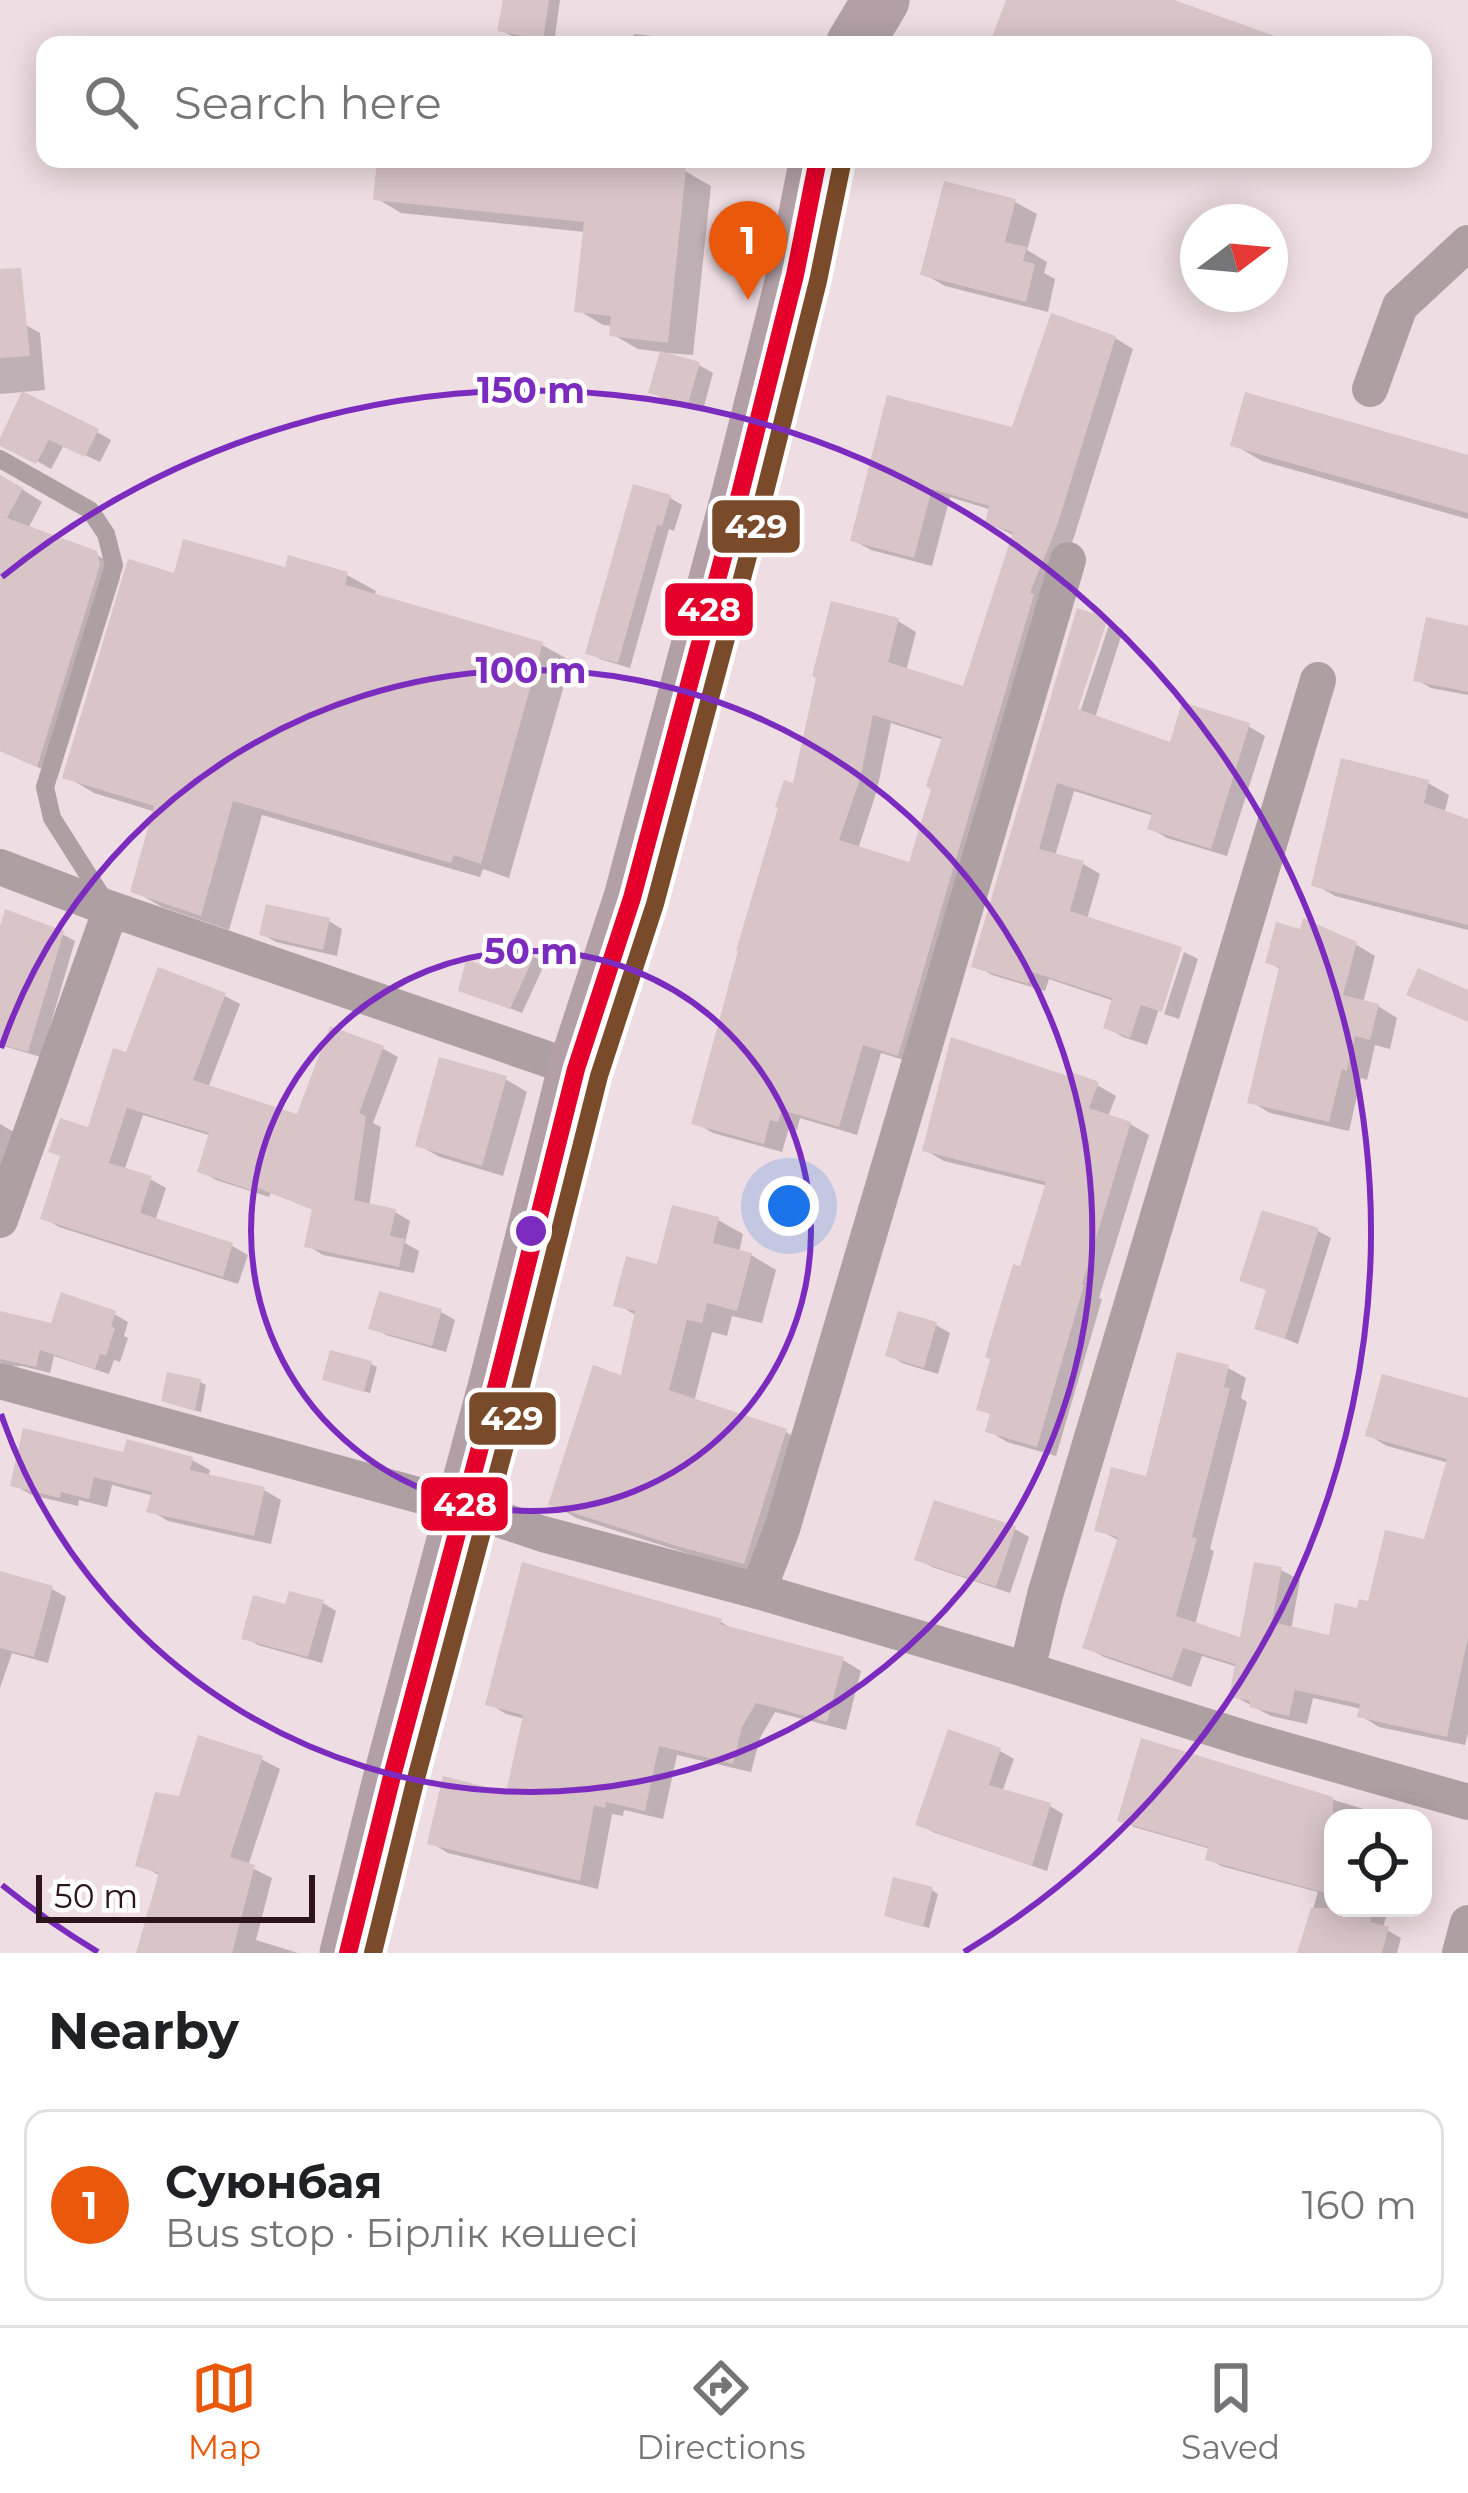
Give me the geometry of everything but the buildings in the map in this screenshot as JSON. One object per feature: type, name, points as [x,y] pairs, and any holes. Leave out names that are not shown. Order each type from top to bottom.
[{"type":"main road","points":[[829,0],[831,36]]},
{"type":"main road","points":[[853,36],[863,0]]},
{"type":"main road","points":[[856,36],[880,0]]},
{"type":"main road","points":[[348,1953],[576,1069],[632,898],[746,471],[816,168]]},
{"type":"street","points":[[1370,389],[1400,306],[1468,243]]},
{"type":"street","points":[[758,1592],[782,1529],[1068,560]]},
{"type":"street","points":[[1027,1670],[1052,1572],[1318,680]]},
{"type":"street","points":[[0,867],[576,1069]]},
{"type":"street","points":[[0,1220],[111,909]]},
{"type":"street","points":[[0,1381],[758,1592],[1468,1802]]},
{"type":"street","points":[[1460,1953],[1468,1923]]},
{"type":"lane","points":[[0,459],[90,510],[106,534],[114,566],[45,787],[52,818],[111,909]]},
{"type":"transit line","name":"428","points":[[348,1953],[576,1069],[632,898],[740,494],[795,275],[816,168]]},
{"type":"transit line","name":"429","points":[[373,1953],[599,1076],[655,904],[763,500],[841,168]]},
{"type":"place","name":"Суюнбая","points":[[748,300]]}]
